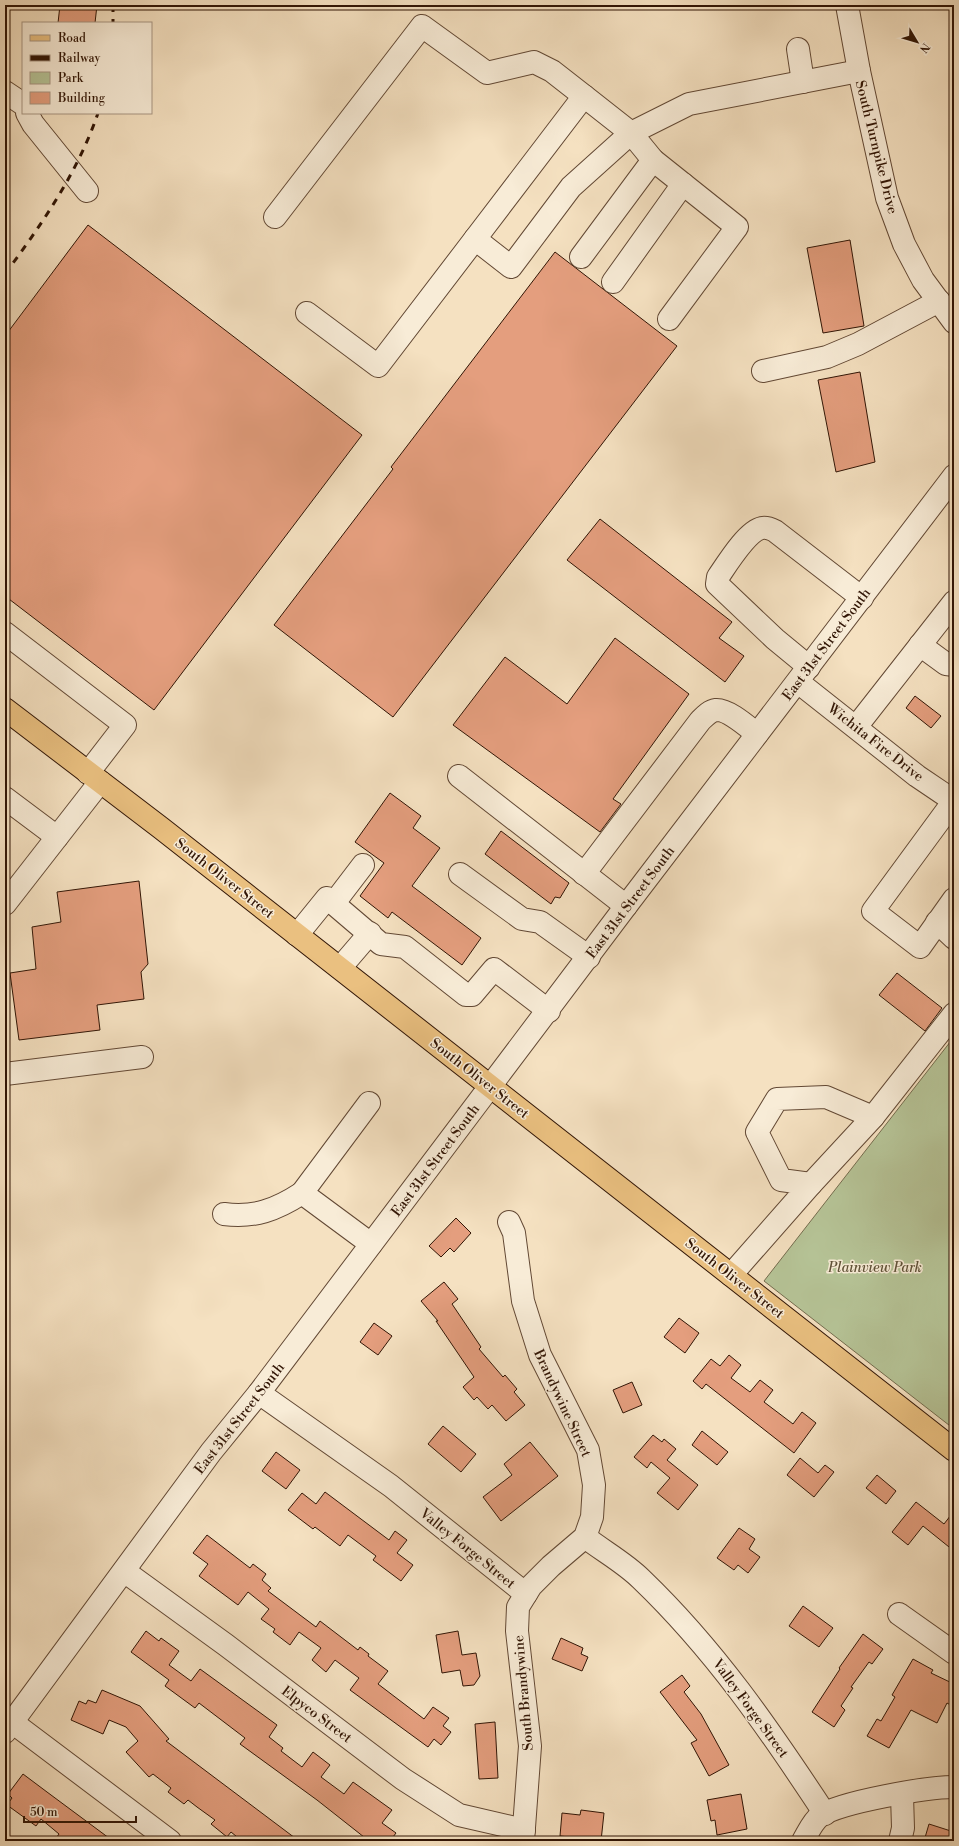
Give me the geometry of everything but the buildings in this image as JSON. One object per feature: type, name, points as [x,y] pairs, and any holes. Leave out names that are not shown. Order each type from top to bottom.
[{"type":"main road","name":"South Oliver Street","points":[[5,709],[298,935],[954,1450]]},
{"type":"street","name":"South Turnpike Drive","points":[[847,5],[859,71],[887,198],[904,244],[923,280],[954,322]]},
{"type":"street","points":[[275,217],[422,26],[487,73],[534,62],[552,71],[631,133],[653,160],[737,227],[669,320]]},
{"type":"street","points":[[798,49],[803,82]]},
{"type":"street","points":[[475,239],[511,266],[571,188],[631,133],[689,104],[859,71]]},
{"type":"street","points":[[5,92],[22,103]]},
{"type":"street","points":[[306,313],[378,366],[584,96]]},
{"type":"street","points":[[27,114],[32,124],[87,191]]},
{"type":"street","points":[[581,257],[653,160]]},
{"type":"street","points":[[613,282],[683,184]]},
{"type":"street","points":[[763,372],[827,357],[858,344],[939,301]]},
{"type":"street","name":"East 31st Street South","points":[[9,1727],[211,1452],[259,1393],[549,1011],[626,906],[954,476]]},
{"type":"street","name":"Wichita Fire Drive","points":[[862,598],[775,531],[767,527],[761,528],[749,536],[718,577],[717,584],[775,639],[804,674],[856,727],[954,802]]},
{"type":"street","points":[[856,727],[954,602]]},
{"type":"street","points":[[5,633],[125,725],[57,838],[5,904]]},
{"type":"street","points":[[920,645],[946,664],[954,665]]},
{"type":"street","points":[[584,874],[700,721],[708,714],[715,710],[725,711],[758,734]]},
{"type":"street","points":[[459,776],[626,906]]},
{"type":"street","points":[[5,798],[57,838]]},
{"type":"street","points":[[954,802],[873,910],[920,947],[954,899]]},
{"type":"street","points":[[334,903],[364,865]]},
{"type":"street","points":[[460,874],[522,919],[540,922],[589,957]]},
{"type":"street","points":[[298,935],[327,898],[370,933],[381,944],[405,947],[466,995],[472,995],[494,969],[549,1011]]},
{"type":"street","points":[[937,922],[954,938]]},
{"type":"street","points":[[340,968],[370,933]]},
{"type":"street","points":[[731,1275],[811,1184],[873,1117],[954,1014]]},
{"type":"street","points":[[5,1074],[142,1057]]},
{"type":"street","points":[[811,1184],[782,1180],[757,1132],[776,1099],[826,1097],[873,1117]]},
{"type":"street","points":[[224,1214],[242,1216],[258,1213],[283,1204],[302,1193],[369,1103]]},
{"type":"street","points":[[302,1193],[371,1244]]},
{"type":"street","name":"Brandywine Street","points":[[510,1222],[514,1233],[523,1301],[540,1355],[588,1450],[594,1486],[592,1516],[585,1537]]},
{"type":"street","name":"Valley Forge Street","points":[[259,1393],[391,1486],[526,1594],[531,1586],[551,1566],[585,1537],[640,1578],[702,1642],[761,1718],[825,1814]]},
{"type":"street","name":"Elpyco Street","points":[[124,1571],[415,1787],[459,1815],[523,1836]]},
{"type":"street","name":"South Brandywine","points":[[523,1836],[530,1746],[517,1632],[518,1607],[526,1594]]},
{"type":"street","points":[[899,1614],[954,1653]]},
{"type":"street","points":[[9,1727],[170,1841]]},
{"type":"street","points":[[803,1841],[812,1826],[825,1814],[852,1804],[902,1794],[954,1787]]},
{"type":"street","points":[[900,1841],[903,1828],[902,1794]]},
{"type":"green space","name":"Plainview Park","points":[[954,1037],[954,1429],[764,1281]]},
{"type":"railway","points":[[113,5],[113,22]]},
{"type":"railway","points":[[5,274],[45,217],[70,177],[90,135],[98,114]]}]
